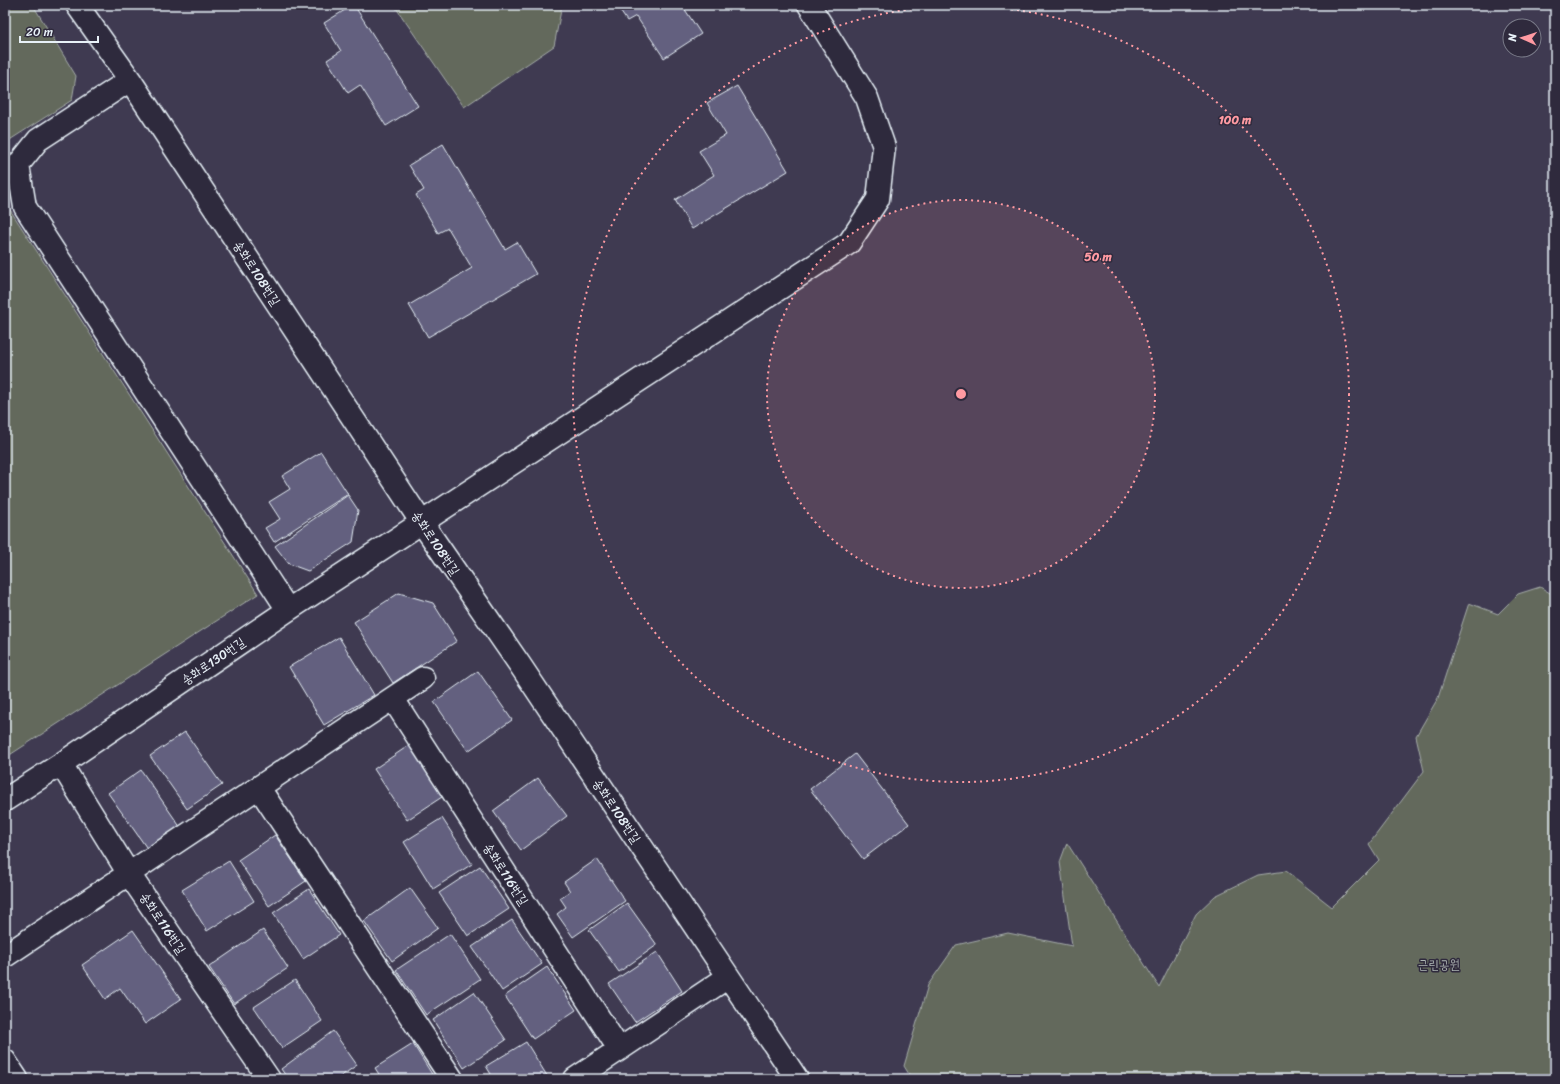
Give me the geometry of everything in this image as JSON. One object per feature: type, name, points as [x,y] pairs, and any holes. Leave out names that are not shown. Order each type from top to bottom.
[{"type":"street","name":"송화로108번길","points":[[77,5],[130,80],[422,523],[524,672],[797,1079]]},
{"type":"street","name":"송화로130번길","points":[[5,800],[61,764],[288,610],[849,243],[878,200],[884,147],[866,98],[809,5]]},
{"type":"street","points":[[130,80],[38,140],[18,165],[25,206],[288,610]]},
{"type":"street","points":[[5,956],[423,678]]},
{"type":"street","name":"송화로116번길","points":[[393,699],[619,1049]]},
{"type":"street","name":"송화로116번길","points":[[61,764],[129,874],[269,1079]]},
{"type":"street","points":[[259,788],[452,1079]]},
{"type":"street","points":[[574,1079],[728,977]]},
{"type":"street","points":[[5,1061],[17,1079]]},
{"type":"green space","points":[[5,5],[33,5],[76,76],[72,100],[5,143]]},
{"type":"green space","points":[[394,5],[562,5],[554,46],[464,107]]},
{"type":"green space","points":[[5,202],[258,594],[5,758]]},
{"type":"green space","name":"근린공원","points":[[1540,587],[1555,596],[1555,1079],[912,1079],[904,1066],[928,985],[956,945],[1008,933],[1072,946],[1060,862],[1067,843],[1159,987],[1196,914],[1215,896],[1258,875],[1286,871],[1332,907],[1379,860],[1369,844],[1424,771],[1416,736],[1438,698],[1469,603],[1498,614],[1518,594]]},
{"type":"building","points":[[353,5],[418,106],[386,126],[360,85],[348,93],[327,60],[341,51],[324,23]]},
{"type":"building","points":[[616,5],[682,5],[701,34],[664,58],[636,16],[627,21]]},
{"type":"building","points":[[737,86],[788,171],[692,229],[675,200],[714,175],[699,151],[726,135],[707,103]]},
{"type":"building","points":[[443,144],[505,249],[517,242],[536,274],[428,337],[409,305],[472,268],[448,228],[438,233],[416,195],[424,190],[409,165]]},
{"type":"building","points":[[321,452],[348,494],[274,542],[265,528],[280,519],[269,502],[290,489],[282,476]]},
{"type":"building","points":[[348,495],[358,510],[353,542],[308,571],[289,564],[275,546]]},
{"type":"building","points":[[399,593],[433,603],[457,641],[393,683],[354,622]]},
{"type":"building","points":[[339,637],[374,695],[324,725],[289,667]]},
{"type":"building","points":[[478,671],[512,720],[468,751],[434,702]]},
{"type":"building","points":[[185,732],[222,785],[187,809],[150,756]]},
{"type":"building","points":[[411,744],[445,795],[407,820],[374,769]]},
{"type":"building","points":[[855,754],[909,824],[863,859],[810,789]]},
{"type":"building","points":[[141,770],[183,831],[151,854],[108,793]]},
{"type":"building","points":[[538,778],[567,816],[521,850],[493,811]]},
{"type":"building","points":[[442,818],[472,864],[433,889],[404,842]]},
{"type":"building","points":[[275,835],[306,881],[269,906],[238,860]]},
{"type":"building","points":[[597,859],[625,901],[573,937],[557,914],[566,907],[560,898],[570,891],[564,882]]},
{"type":"building","points":[[229,861],[254,901],[207,931],[182,890]]},
{"type":"building","points":[[480,866],[509,909],[468,936],[439,893]]},
{"type":"building","points":[[410,888],[438,928],[392,961],[364,921]]},
{"type":"building","points":[[309,889],[339,935],[303,959],[273,913]]},
{"type":"building","points":[[627,903],[657,945],[619,972],[589,930]]},
{"type":"building","points":[[512,920],[542,964],[502,991],[472,947]]},
{"type":"building","points":[[133,930],[181,999],[145,1024],[120,988],[105,999],[82,965]]},
{"type":"building","points":[[263,930],[288,968],[234,1004],[209,967]]},
{"type":"building","points":[[450,934],[480,979],[426,1015],[396,970]]},
{"type":"building","points":[[657,952],[682,991],[635,1022],[609,984]]},
{"type":"building","points":[[547,967],[576,1010],[533,1039],[505,996]]},
{"type":"building","points":[[295,980],[322,1021],[282,1048],[254,1007]]},
{"type":"building","points":[[474,992],[506,1040],[464,1068],[433,1020]]},
{"type":"building","points":[[333,1031],[357,1065],[337,1079],[288,1079],[281,1069]]},
{"type":"building","points":[[526,1042],[549,1079],[494,1079],[486,1066]]},
{"type":"building","points":[[413,1044],[435,1079],[382,1079],[375,1068]]}]
